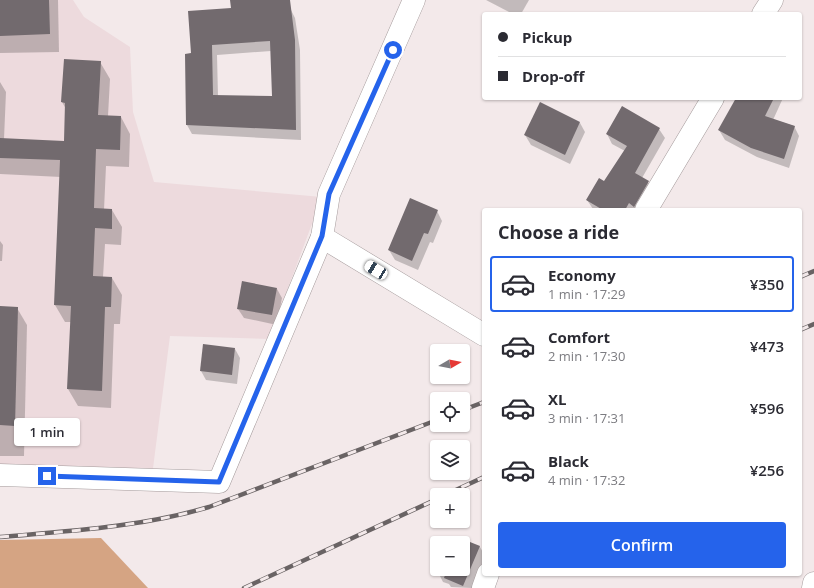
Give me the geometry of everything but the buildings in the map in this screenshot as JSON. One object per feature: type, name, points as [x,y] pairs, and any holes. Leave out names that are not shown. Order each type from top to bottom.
[{"type":"street","points":[[0,475],[219,482],[322,236],[329,194],[414,0]]},
{"type":"street","points":[[764,12],[772,0]]},
{"type":"street","points":[[647,208],[712,100]]},
{"type":"street","points":[[322,236],[482,334]]},
{"type":"street","points":[[483,588],[487,576]]},
{"type":"street","points":[[813,588],[814,583]]},
{"type":"shaded area","points":[[0,0],[73,0],[84,17],[130,47],[133,112],[154,182],[322,197],[269,339],[170,336],[152,476],[0,469]]},
{"type":"shaded area","points":[[101,538],[148,588],[0,588],[0,540]]},
{"type":"railway","points":[[802,276],[814,271]]},
{"type":"railway","points":[[802,329],[814,324]]},
{"type":"railway","points":[[470,407],[482,403]]},
{"type":"railway","points":[[0,537],[132,524],[183,514],[209,507],[430,423]]},
{"type":"railway","points":[[460,488],[482,478]]},
{"type":"railway","points":[[244,588],[430,502]]},
{"type":"route","points":[[47,476],[219,482],[322,236],[329,194],[393,50]]}]
